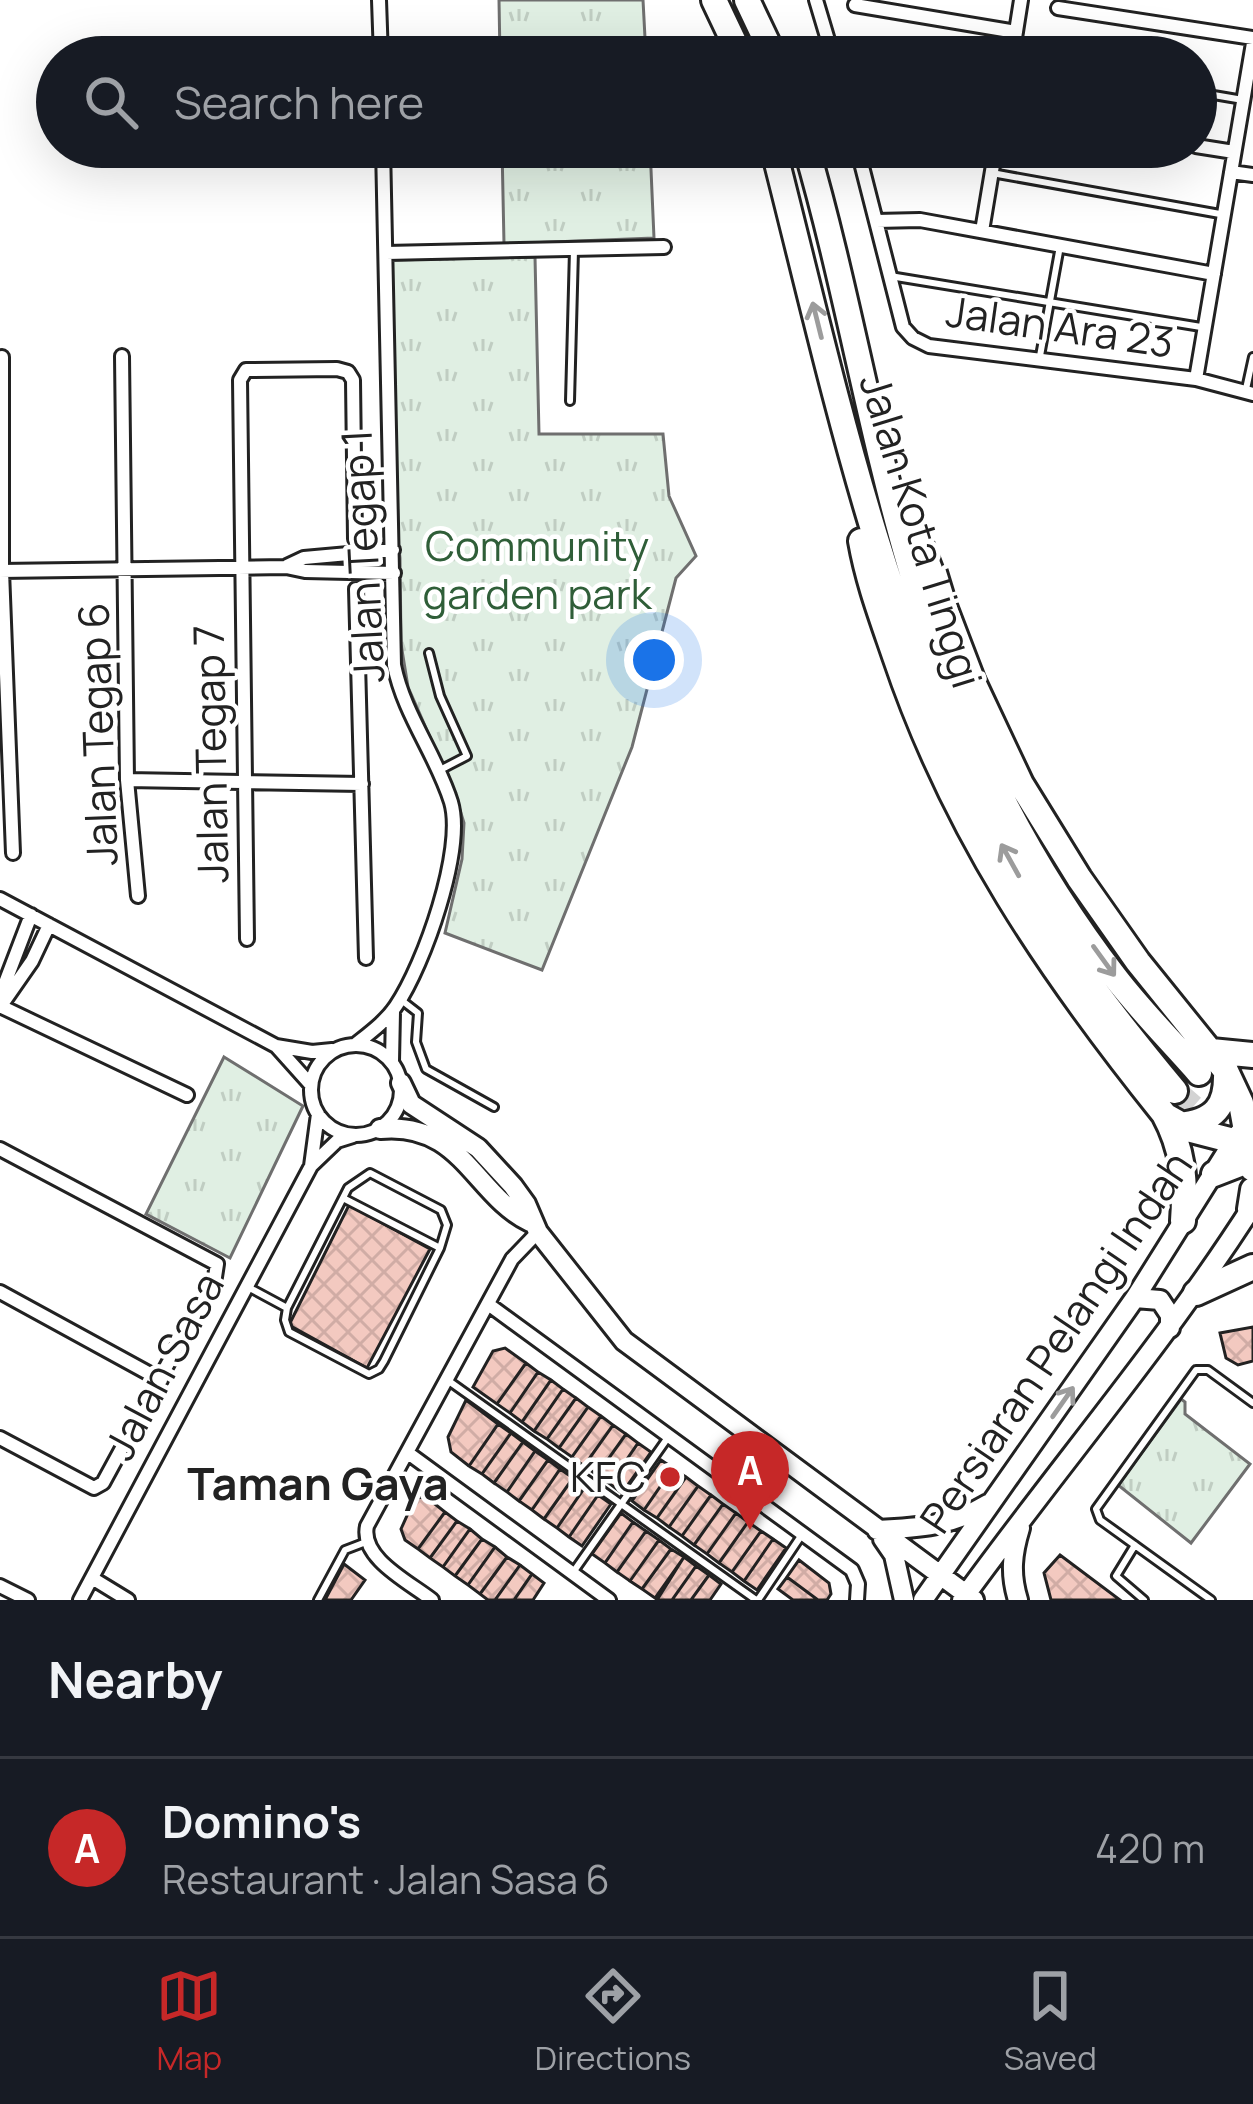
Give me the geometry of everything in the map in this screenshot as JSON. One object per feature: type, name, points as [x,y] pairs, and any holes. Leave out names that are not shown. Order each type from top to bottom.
[{"type":"highway","points":[[714,0],[731,36]]},
{"type":"highway","points":[[747,0],[764,36]]},
{"type":"highway","name":"Jalan Kota Tinggi","points":[[777,168],[846,433],[868,575],[912,706],[962,818],[1016,915],[1069,993],[1173,1110]]},
{"type":"highway","name":"Jalan Kota Tinggi","points":[[811,168],[876,434],[973,682],[1021,784],[1078,878],[1212,1065],[1249,1144]]},
{"type":"highway","points":[[1173,1110],[1213,1116],[1223,1103],[1212,1065],[1253,1055]]},
{"type":"highway","points":[[1173,1110],[1249,1144],[1214,1174]]},
{"type":"highway","points":[[1173,1110],[1184,1172],[1183,1221]]},
{"type":"highway","points":[[1196,1293],[1253,1267]]},
{"type":"main road","points":[[401,1083],[411,1104],[478,1148],[526,1204],[534,1227]]},
{"type":"main road","points":[[380,1129],[401,1127],[469,1162],[514,1214],[534,1227],[624,1341],[967,1598]]},
{"type":"main road","name":"Persiaran Pelangi Indah","points":[[923,1600],[1135,1298],[1214,1174]]},
{"type":"main road","name":"Persiaran Pelangi Indah","points":[[967,1598],[1025,1512],[1196,1293],[1252,1202]]},
{"type":"main road","points":[[1135,1298],[1160,1300],[1170,1315],[1170,1328]]},
{"type":"main road","points":[[876,1530],[943,1525],[997,1498]]},
{"type":"main road","points":[[1018,1600],[1012,1555],[1025,1512]]},
{"type":"main road","points":[[876,1530],[894,1556],[904,1600]]},
{"type":"street","points":[[379,0],[380,36]]},
{"type":"street","points":[[816,0],[827,36]]},
{"type":"street","points":[[1015,36],[1022,0]]},
{"type":"street","points":[[855,5],[1016,32]]},
{"type":"street","points":[[1058,8],[1253,40],[1196,379]]},
{"type":"street","points":[[1217,149],[1234,152]]},
{"type":"street","name":"Jalan Tegap 1","points":[[356,1044],[396,1005],[423,949],[452,853],[455,824],[451,801],[399,690],[394,664],[384,168]]},
{"type":"street","name":"Jalan Ara 23","points":[[862,168],[903,326],[913,338],[929,346],[1196,379],[1249,394]]},
{"type":"street","points":[[982,231],[993,168]]},
{"type":"street","points":[[1231,172],[1253,176]]},
{"type":"street","points":[[876,221],[920,220],[1214,274]]},
{"type":"street","points":[[386,253],[664,247]]},
{"type":"street","name":"Jalan Tegap 6","points":[[122,356],[127,781],[137,896]]},
{"type":"street","points":[[2,357],[1,571],[14,853]]},
{"type":"street","name":"Jalan Tegap 7","points":[[247,938],[240,380],[246,370],[337,368],[348,372],[353,380],[355,538]]},
{"type":"street","points":[[286,567],[304,558],[393,550]]},
{"type":"street","points":[[1,571],[286,567],[305,572],[394,572]]},
{"type":"street","points":[[356,589],[367,958]]},
{"type":"street","points":[[127,781],[362,784]]},
{"type":"street","points":[[0,899],[276,1046],[312,1052],[369,1046],[392,1061],[401,1083],[401,1101],[393,1117],[380,1129],[354,1136],[340,1132],[318,1114],[311,1085],[276,1046]]},
{"type":"street","points":[[0,996],[31,915]]},
{"type":"street","points":[[50,925],[0,1007],[187,1096]]},
{"type":"street","name":"Jalan Tegap 1","points":[[392,1061],[396,1005]]},
{"type":"street","points":[[311,1085],[318,1065],[332,1050]]},
{"type":"street","name":"Jalan Sasa","points":[[311,1166],[318,1114]]},
{"type":"street","name":"Jalan Sasa","points":[[80,1600],[311,1166],[337,1141],[354,1136]]},
{"type":"street","points":[[0,1149],[217,1264],[215,1277],[161,1381],[103,1483],[94,1488],[0,1438]]},
{"type":"street","points":[[432,1600],[376,1556],[366,1543],[367,1526],[512,1259],[534,1227]]},
{"type":"street","points":[[0,1292],[161,1381]]},
{"type":"street","points":[[488,1304],[852,1570],[858,1584],[857,1600]]},
{"type":"street","points":[[408,1453],[609,1600]]},
{"type":"street","points":[[92,1578],[128,1600]]},
{"type":"street","points":[[0,1586],[28,1600]]},
{"type":"lane","points":[[1217,96],[1243,100]]},
{"type":"lane","points":[[992,173],[1224,215]]},
{"type":"lane","points":[[1040,360],[1060,246]]},
{"type":"lane","points":[[570,401],[574,250]]},
{"type":"lane","points":[[890,276],[1205,328]]},
{"type":"lane","points":[[1249,394],[1253,357]]},
{"type":"lane","points":[[429,652],[440,696],[467,756],[437,772]]},
{"type":"lane","points":[[396,1005],[418,1012],[416,1042],[426,1069],[494,1107]]},
{"type":"lane","points":[[370,1173],[441,1210],[447,1225],[440,1249],[375,1373],[364,1373],[295,1337],[286,1327],[287,1307],[354,1181],[370,1173]]},
{"type":"lane","points":[[343,1198],[440,1249]]},
{"type":"lane","points":[[247,1287],[287,1307]]},
{"type":"lane","points":[[1210,1600],[1100,1520],[1096,1509],[1193,1372],[1208,1370],[1253,1403]]},
{"type":"lane","points":[[446,1378],[757,1600],[803,1534]]},
{"type":"lane","points":[[572,1573],[669,1436]]},
{"type":"lane","points":[[318,1600],[345,1550],[366,1543]]},
{"type":"lane","points":[[1135,1545],[1116,1576],[1144,1600]]},
{"type":"green space","points":[[499,0],[643,0],[645,36],[500,36]]},
{"type":"green space","points":[[502,168],[651,168],[654,238],[504,244]]},
{"type":"green space","name":"Community garden park","points":[[535,257],[539,434],[663,434],[669,496],[696,556],[676,578],[632,747],[542,970],[445,933],[462,859],[464,823],[408,687],[401,644],[394,502],[392,260]]},
{"type":"green space","points":[[224,1057],[303,1106],[230,1258],[146,1214]]},
{"type":"green space","points":[[1181,1399],[1185,1414],[1250,1464],[1191,1543],[1118,1485]]},
{"type":"building","points":[[349,1205],[430,1249],[367,1368],[289,1325]]},
{"type":"building","points":[[1253,1327],[1253,1361],[1238,1365],[1226,1358],[1220,1333]]},
{"type":"building","points":[[505,1348],[526,1363],[497,1404],[473,1387],[493,1351]]},
{"type":"building","points":[[526,1363],[538,1372],[510,1413],[497,1404]]},
{"type":"building","points":[[538,1372],[551,1380],[522,1422],[510,1413]]},
{"type":"building","points":[[551,1380],[563,1389],[534,1431],[522,1422]]},
{"type":"building","points":[[563,1389],[576,1398],[547,1439],[534,1431]]},
{"type":"building","points":[[576,1398],[588,1407],[559,1448],[547,1439]]},
{"type":"building","points":[[466,1400],[498,1424],[469,1466],[451,1452],[448,1437]]},
{"type":"building","points":[[588,1407],[601,1416],[572,1457],[559,1448]]},
{"type":"building","points":[[601,1416],[613,1425],[584,1466],[572,1457]]},
{"type":"building","points":[[498,1424],[511,1433],[482,1474],[469,1466]]},
{"type":"building","points":[[613,1425],[626,1434],[597,1475],[584,1466]]},
{"type":"building","points":[[511,1433],[523,1442],[494,1483],[482,1474]]},
{"type":"building","points":[[626,1434],[638,1443],[610,1484],[597,1475]]},
{"type":"building","points":[[523,1442],[535,1451],[507,1492],[494,1483]]},
{"type":"building","points":[[638,1443],[651,1452],[622,1493],[610,1484]]},
{"type":"building","points":[[535,1451],[548,1460],[519,1501],[507,1492]]},
{"type":"building","points":[[548,1460],[560,1469],[532,1510],[519,1501]]},
{"type":"building","points":[[661,1460],[673,1468],[644,1510],[632,1501]]},
{"type":"building","points":[[673,1468],[686,1477],[657,1518],[644,1510]]},
{"type":"building","points":[[560,1469],[573,1478],[544,1519],[532,1510]]},
{"type":"building","points":[[686,1477],[698,1486],[669,1527],[657,1518]]},
{"type":"building","points":[[573,1478],[585,1487],[557,1528],[544,1519]]},
{"type":"building","points":[[698,1486],[711,1495],[682,1536],[669,1527]]},
{"type":"building","points":[[585,1487],[598,1495],[569,1537],[557,1528]]},
{"type":"building","points":[[598,1495],[611,1504],[582,1546],[569,1537]]},
{"type":"building","points":[[711,1495],[723,1504],[694,1545],[682,1536]]},
{"type":"building","points":[[426,1497],[445,1512],[418,1549],[405,1540],[401,1529],[415,1498]]},
{"type":"building","points":[[723,1504],[736,1513],[707,1554],[694,1545]]},
{"type":"building","points":[[445,1512],[457,1521],[430,1558],[418,1549]]},
{"type":"building","points":[[621,1513],[633,1522],[605,1563],[592,1554]]},
{"type":"building","points":[[736,1513],[748,1522],[719,1563],[707,1554]]},
{"type":"building","points":[[457,1521],[470,1529],[443,1567],[430,1558]]},
{"type":"building","points":[[633,1522],[646,1531],[617,1572],[605,1563]]},
{"type":"building","points":[[748,1522],[761,1531],[732,1572],[719,1563]]},
{"type":"building","points":[[470,1529],[482,1539],[455,1576],[443,1567]]},
{"type":"building","points":[[646,1531],[659,1540],[630,1581],[617,1572]]},
{"type":"building","points":[[761,1531],[773,1539],[744,1581],[732,1572]]},
{"type":"building","points":[[482,1539],[495,1547],[468,1585],[455,1576]]},
{"type":"building","points":[[773,1539],[786,1548],[757,1590],[744,1581]]},
{"type":"building","points":[[659,1540],[671,1549],[642,1589],[630,1581]]},
{"type":"building","points":[[495,1547],[507,1557],[480,1594],[468,1585]]},
{"type":"building","points":[[671,1549],[684,1557],[655,1598],[642,1589]]},
{"type":"building","points":[[1060,1555],[1120,1600],[1051,1600],[1044,1573]]},
{"type":"building","points":[[507,1557],[520,1565],[495,1600],[488,1600],[480,1594]]},
{"type":"building","points":[[684,1557],[696,1566],[672,1600],[657,1600]]},
{"type":"building","points":[[799,1560],[829,1583],[827,1600],[818,1600],[787,1577]]},
{"type":"building","points":[[344,1564],[365,1580],[351,1600],[325,1600]]},
{"type":"building","points":[[520,1565],[532,1574],[514,1600],[495,1600]]},
{"type":"building","points":[[696,1566],[709,1575],[691,1600],[672,1600]]},
{"type":"building","points":[[532,1574],[544,1583],[533,1600],[514,1600]]},
{"type":"building","points":[[709,1575],[721,1584],[710,1600],[691,1600]]},
{"type":"building","points":[[787,1577],[818,1600],[793,1600],[778,1589]]},
{"type":"tunnel","points":[[1175,1091],[1220,1130]]},
{"type":"place","name":"KFC","points":[[670,1477]]},
{"type":"place","name":"Domino's","points":[[750,1530]]},
{"type":"district","name":"Taman Gaya","points":[[318,1484]]}]
